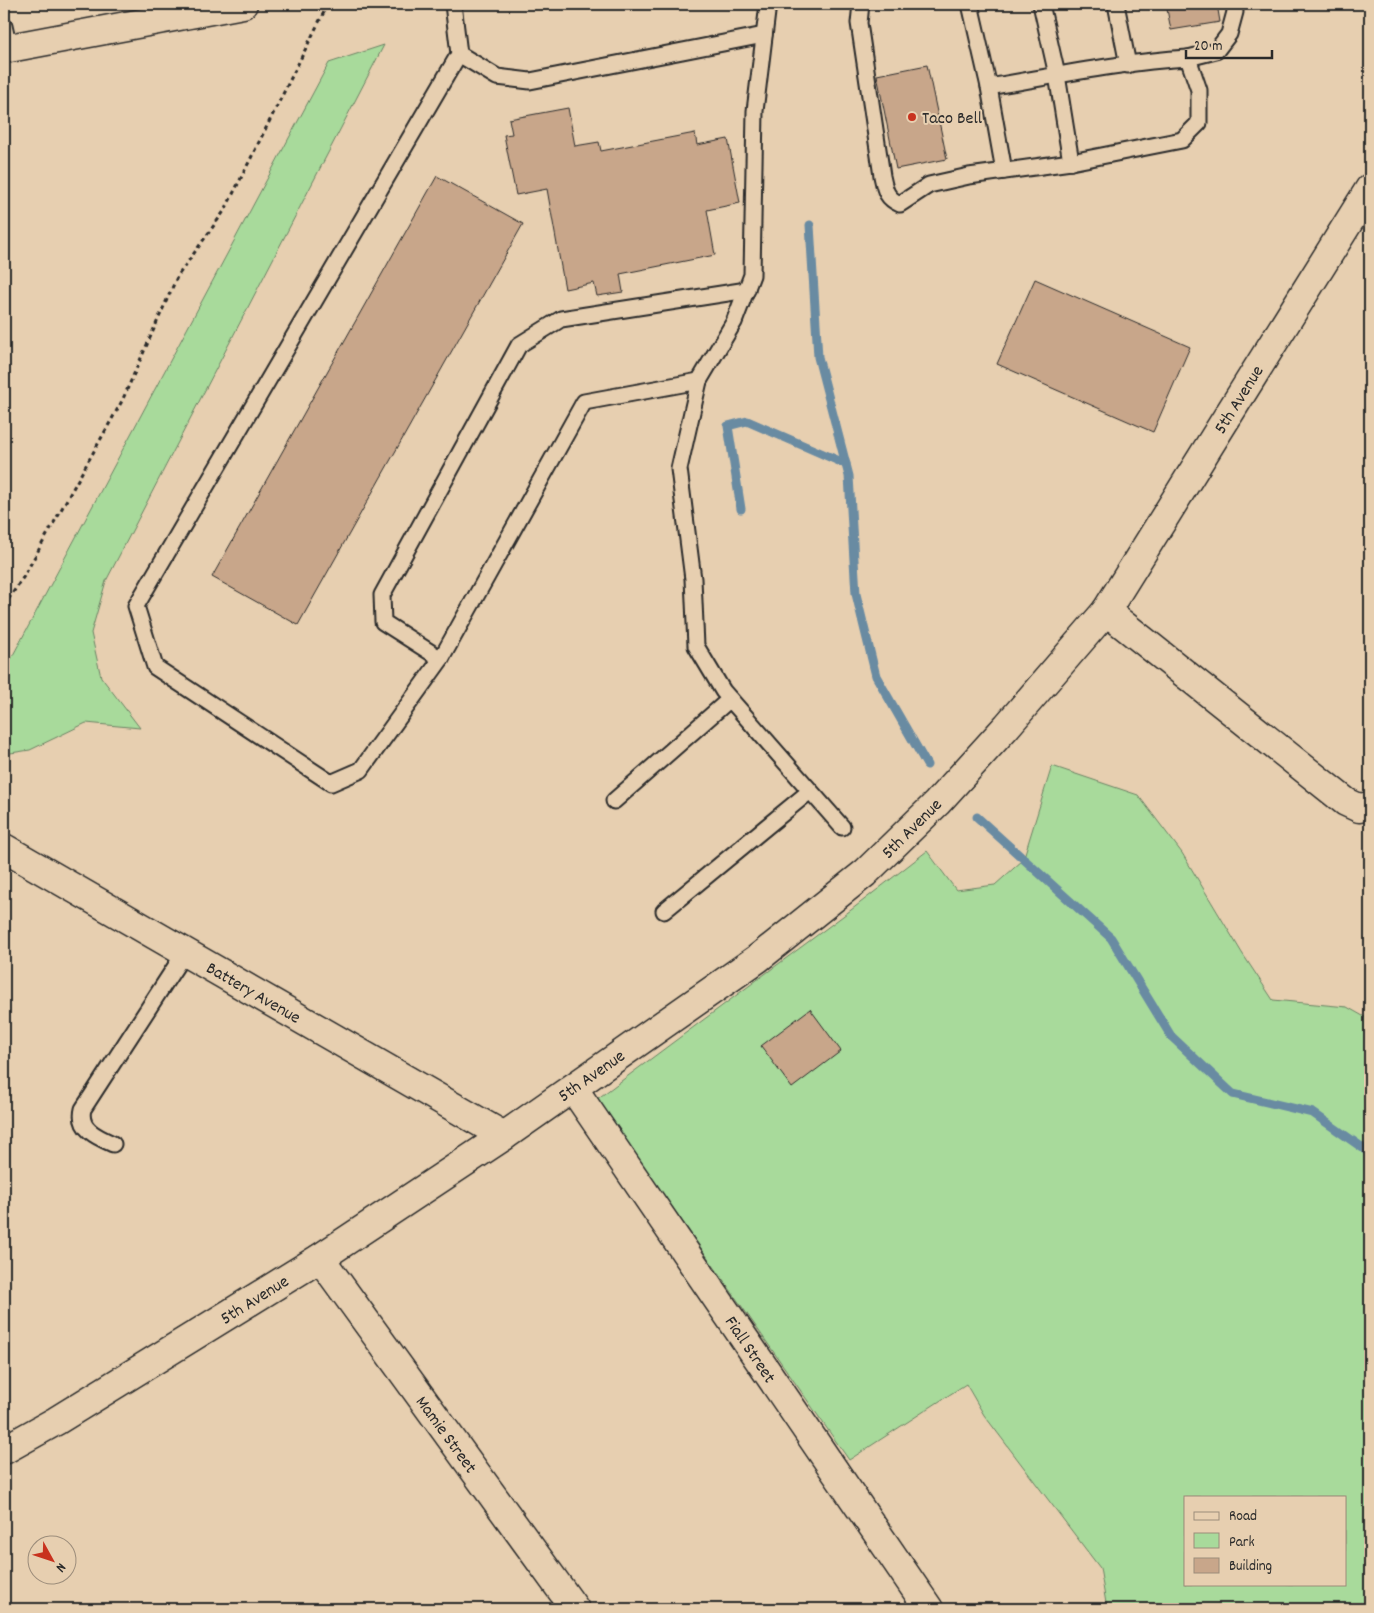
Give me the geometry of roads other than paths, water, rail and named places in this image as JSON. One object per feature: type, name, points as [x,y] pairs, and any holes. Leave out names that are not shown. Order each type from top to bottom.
[{"type":"street","points":[[5,41],[196,8],[243,4]]},
{"type":"street","name":"5th Avenue","points":[[4,1450],[56,1421],[320,1258],[504,1136],[757,959],[865,874],[937,803],[1007,726],[1106,611],[1370,188]]},
{"type":"street","points":[[1106,611],[1346,802],[1359,808],[1370,806]]},
{"type":"street","name":"Battery Avenue","points":[[4,848],[504,1136]]},
{"type":"street","name":"Fiall Street","points":[[572,1088],[929,1609]]},
{"type":"street","name":"Mamie Street","points":[[320,1258],[575,1609]]},
{"type":"lane","points":[[453,4],[459,54],[136,606],[154,667],[331,783],[361,770],[441,660],[584,402],[699,381]]},
{"type":"lane","points":[[768,4],[755,111],[752,275],[734,322],[699,381],[679,469],[693,579],[696,646],[723,691],[842,828]]},
{"type":"lane","points":[[862,4],[859,24],[882,176],[885,190],[892,201],[900,204],[929,185],[969,176],[1071,162],[1182,140],[1199,123],[1199,90],[1188,58]]},
{"type":"lane","points":[[970,4],[989,87],[1004,171]]},
{"type":"lane","points":[[1041,4],[1057,75],[1071,162]]},
{"type":"lane","points":[[1116,4],[1128,65]]},
{"type":"lane","points":[[989,87],[1057,75],[1188,58],[1216,51],[1229,34],[1235,12],[1234,4]]},
{"type":"lane","points":[[459,54],[497,77],[530,81],[764,35]]},
{"type":"lane","points":[[441,660],[383,622],[382,595],[519,344],[561,319],[747,290]]},
{"type":"lane","points":[[614,801],[730,699]]},
{"type":"lane","points":[[664,911],[810,791]]},
{"type":"lane","points":[[113,1144],[88,1130],[83,1124],[81,1115],[83,1109],[185,952]]},
{"type":"waterway","points":[[810,225],[818,357],[849,476],[856,594],[876,676],[927,765]]},
{"type":"waterway","points":[[741,509],[728,426],[747,421],[846,464]]},
{"type":"waterway","points":[[977,817],[1111,938],[1171,1036],[1233,1094],[1313,1113],[1370,1153]]},
{"type":"place","name":"Taco Bell","points":[[912,117]]}]
